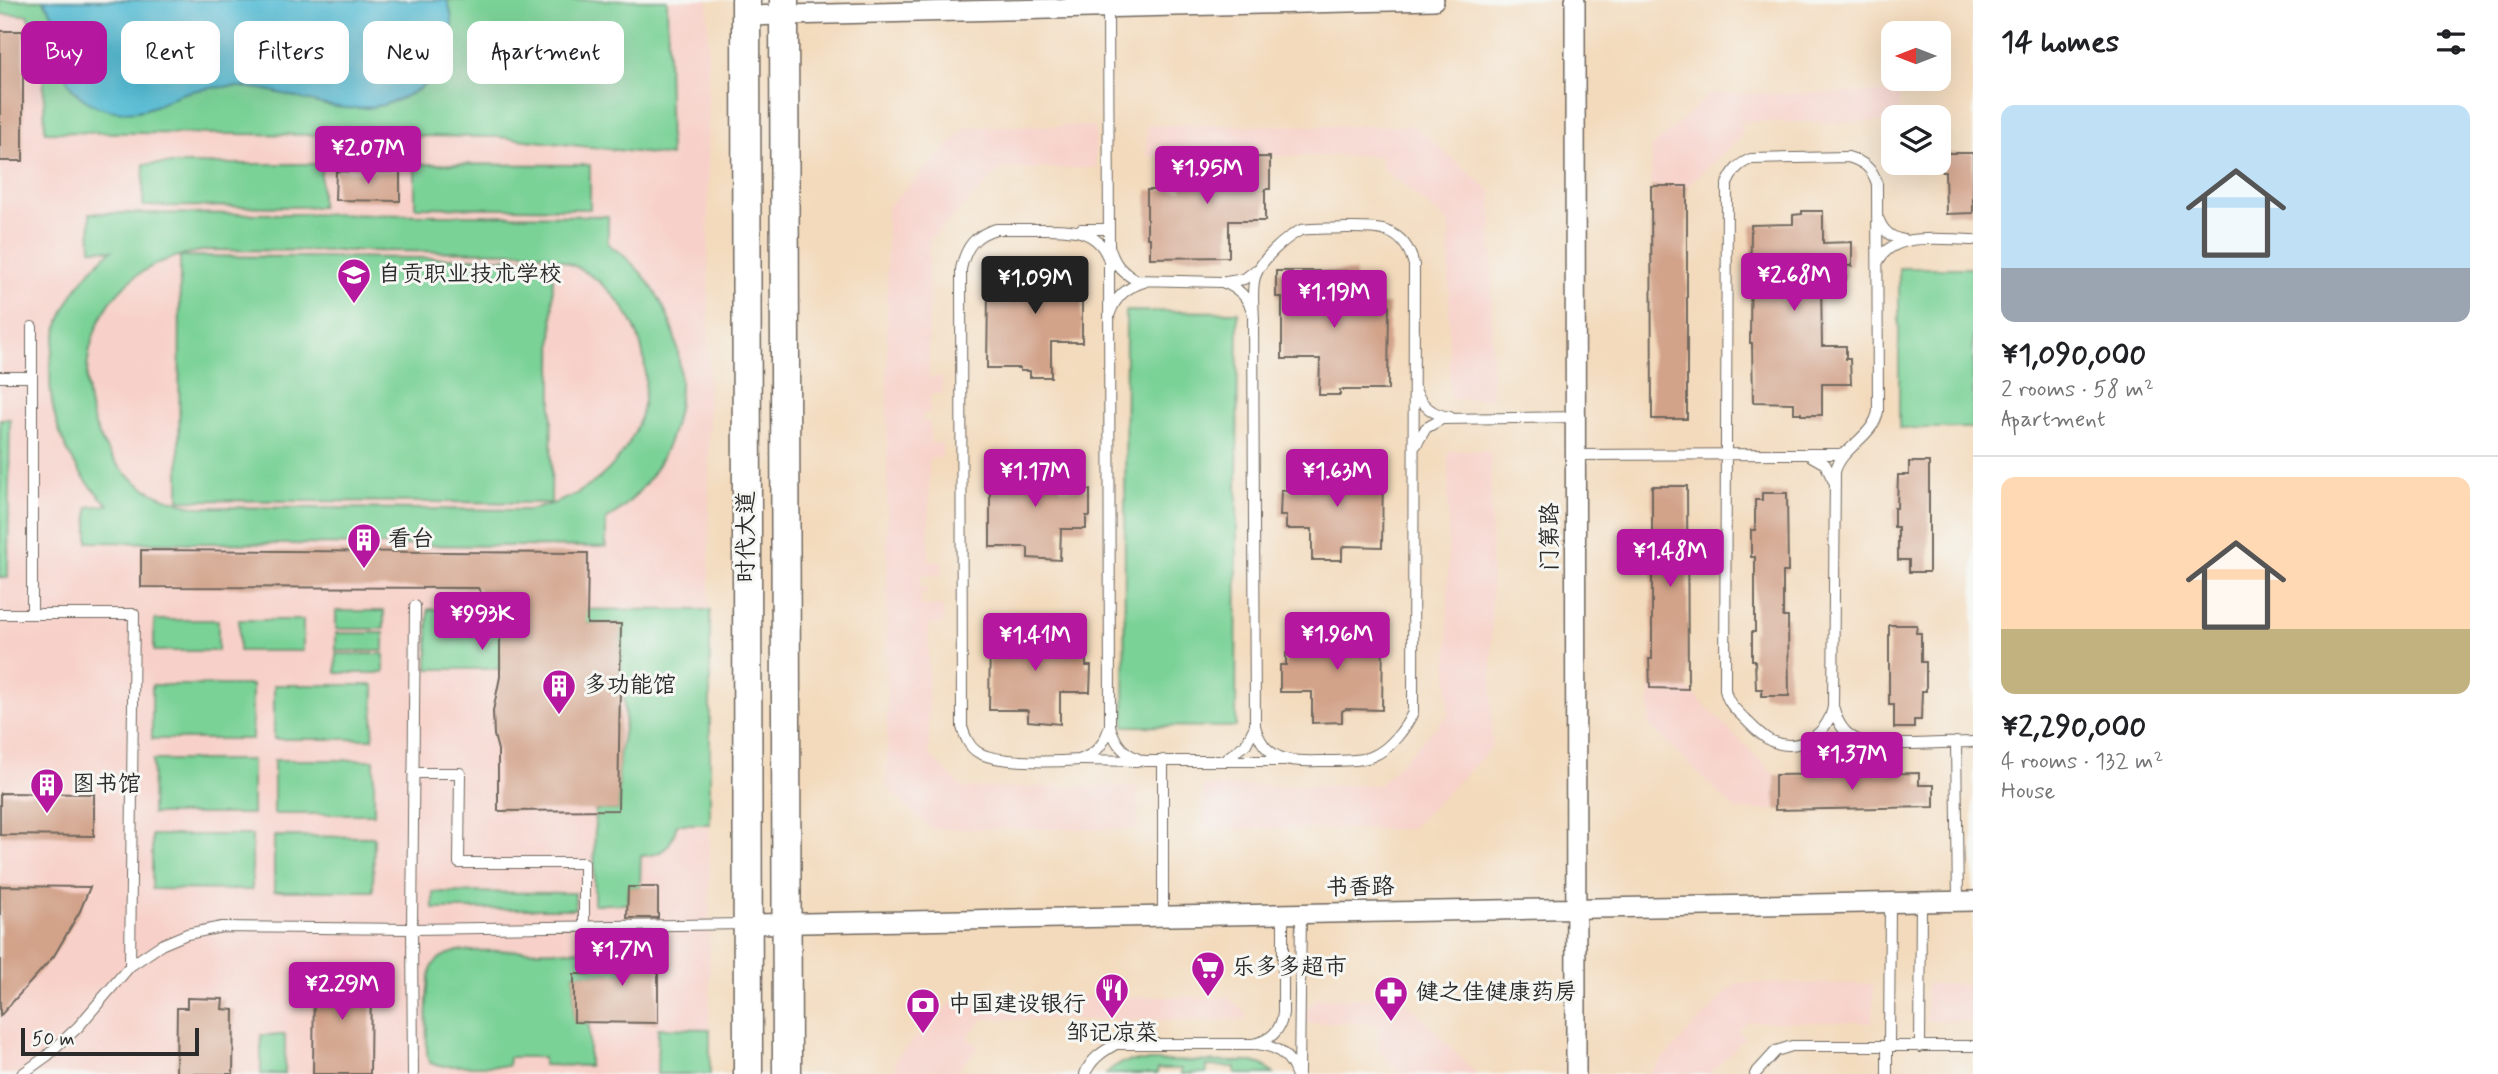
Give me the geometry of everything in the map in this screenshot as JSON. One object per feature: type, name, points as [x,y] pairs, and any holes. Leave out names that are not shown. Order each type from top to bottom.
[{"type":"main road","name":"时代大道","points":[[746,8],[748,1074]]},
{"type":"main road","name":"时代大道","points":[[784,8],[787,1074]]},
{"type":"street","points":[[746,8],[1108,8],[1434,0]]},
{"type":"street","name":"门第路","points":[[1575,0],[1576,1074]]},
{"type":"street","name":"书香路","points":[[748,924],[1965,901]]},
{"type":"lane","points":[[1108,8],[1110,725],[1121,750],[1144,761]]},
{"type":"lane","points":[[1762,158],[1848,158],[1861,161],[1871,170],[1877,184],[1877,214],[1878,411],[1873,426],[1836,466],[1834,481],[1833,708],[1829,722],[1816,737],[1802,742],[1777,743],[1762,736],[1732,706],[1725,689],[1727,184],[1742,162],[1762,158]]},
{"type":"lane","points":[[1877,214],[1884,229],[1896,239],[1973,240]]},
{"type":"lane","points":[[1109,229],[996,229],[983,233],[968,247],[961,269],[962,727],[965,736],[975,750],[989,758],[1291,761],[1371,757],[1393,740],[1413,712],[1414,265],[1409,250],[1393,233],[1377,228],[1301,230],[1291,235],[1244,279],[1222,282],[1145,282],[1120,270],[1112,258],[1109,246]]},
{"type":"lane","points":[[1077,229],[1094,237],[1101,244],[1109,261]]},
{"type":"lane","points":[[1877,264],[1889,246],[1904,240]]},
{"type":"lane","points":[[1262,265],[1254,285],[1255,726],[1259,739],[1266,748],[1291,761]]},
{"type":"lane","points":[[1109,324],[1118,297],[1130,287],[1145,282]]},
{"type":"lane","points":[[1222,282],[1236,288],[1247,299],[1254,321]]},
{"type":"lane","points":[[32,327],[32,614]]},
{"type":"lane","points":[[0,377],[32,377]]},
{"type":"lane","points":[[1413,382],[1418,396],[1431,411],[1441,416],[1576,417]]},
{"type":"lane","points":[[1414,452],[1426,429],[1442,419],[1454,417]]},
{"type":"lane","points":[[1576,455],[1840,454],[1849,451]]},
{"type":"lane","points":[[1808,454],[1823,462],[1834,481]]},
{"type":"lane","points":[[413,1074],[415,606]]},
{"type":"lane","points":[[0,614],[134,614],[130,966]]},
{"type":"lane","points":[[1833,708],[1845,731],[1851,737],[1866,743],[1973,742]]},
{"type":"lane","points":[[1071,760],[1088,757],[1103,745],[1110,725]]},
{"type":"lane","points":[[1218,760],[1240,751],[1249,741],[1255,726]]},
{"type":"lane","points":[[1956,742],[1965,901]]},
{"type":"lane","points":[[1163,760],[1163,916]]},
{"type":"lane","points":[[413,773],[460,773],[459,863],[584,863],[584,928]]},
{"type":"lane","points":[[1920,1047],[1921,902]]},
{"type":"lane","points":[[1887,1074],[1890,903]]},
{"type":"lane","points":[[1253,1044],[1272,1036],[1282,1021],[1292,914]]},
{"type":"lane","points":[[1292,914],[1298,1074]]},
{"type":"lane","points":[[22,1074],[47,1056],[78,1027],[130,966],[161,945],[187,934],[222,926],[412,929],[748,924]]},
{"type":"lane","points":[[1085,1074],[1088,1066],[1100,1053],[1116,1044],[1253,1044],[1270,1046],[1279,1051],[1287,1057],[1298,1074]]},
{"type":"lane","points":[[1755,1074],[1776,1051],[1792,1046],[1973,1046]]},
{"type":"shaded area","name":"自贡职业技术学校","points":[[0,0],[708,0],[710,1074],[0,1074]]},
{"type":"shaded area","points":[[1900,92],[1900,105],[1881,105],[1881,122],[1741,122],[1741,137],[1687,186],[1651,186],[1652,147],[1710,94]]},
{"type":"shaded area","points":[[1147,125],[1414,126],[1492,192],[1492,399],[1449,399],[1449,223],[1381,167],[1381,156],[1146,156]]},
{"type":"shaded area","points":[[968,126],[1095,126],[1096,168],[1001,169],[929,241],[929,377],[942,377],[942,394],[930,394],[930,413],[923,413],[923,422],[930,422],[930,443],[942,443],[942,457],[929,458],[929,561],[942,561],[942,575],[921,575],[921,587],[927,587],[927,594],[921,595],[921,606],[943,606],[943,624],[928,624],[929,754],[963,788],[1138,786],[1138,829],[931,829],[887,788],[887,208]]},
{"type":"shaded area","points":[[1448,451],[1491,451],[1492,748],[1410,829],[1203,829],[1203,786],[1379,785],[1448,715]]},
{"type":"shaded area","points":[[1650,688],[1688,689],[1775,775],[1775,810],[1736,810],[1649,725]]},
{"type":"shaded area","points":[[1736,983],[1873,984],[1873,1022],[1749,1022],[1738,1031],[1745,1038],[1710,1074],[1648,1074]]},
{"type":"shaded area","points":[[1926,984],[1973,984],[1973,1021],[1926,1021]]},
{"type":"shaded area","points":[[957,996],[1228,997],[1246,1013],[1246,1020],[983,1019],[967,1036],[979,1048],[952,1074],[941,1074],[935,1068],[927,1074],[894,1074],[896,1058]]},
{"type":"shaded area","points":[[1318,998],[1403,998],[1477,1074],[1402,1074],[1379,1051],[1378,1023],[1302,1023],[1302,1013]]},
{"type":"green space","points":[[0,0],[667,0],[670,156],[499,137],[45,132],[44,84],[107,84],[107,21],[30,21],[28,15],[0,14]]},
{"type":"green space","points":[[144,164],[321,164],[321,207],[143,206]]},
{"type":"green space","points":[[415,164],[590,165],[590,209],[415,207]]},
{"type":"green space","points":[[90,213],[608,216],[608,244],[640,272],[663,306],[676,343],[680,382],[675,422],[661,459],[638,492],[606,520],[606,547],[88,542],[88,507],[109,505],[83,477],[65,445],[54,411],[50,376],[54,342],[66,308],[85,277],[112,250],[91,249]],"holes":[[[210,250],[529,252],[580,269],[616,298],[638,337],[646,379],[638,422],[616,461],[580,492],[528,510],[199,507],[168,499],[139,484],[117,463],[100,438],[91,410],[87,381],[90,351],[99,323],[114,297],[144,270],[162,262],[181,255]]]},
{"type":"green space","points":[[180,256],[553,259],[551,503],[179,500]]},
{"type":"green space","points":[[1899,268],[1973,268],[1973,428],[1899,428]]},
{"type":"green space","points":[[1126,311],[1238,312],[1236,727],[1124,726]]},
{"type":"green space","points":[[0,419],[10,419],[8,578],[0,578]]},
{"type":"green space","points":[[428,609],[710,610],[710,824],[677,824],[669,844],[661,852],[641,856],[640,887],[628,887],[627,904],[594,904],[595,810],[618,810],[619,758],[625,721],[624,693],[620,679],[621,624],[501,623],[500,669],[428,669]]},
{"type":"green space","points":[[336,611],[384,611],[384,629],[336,629]]},
{"type":"green space","points":[[154,620],[218,620],[218,651],[154,651]]},
{"type":"green space","points":[[239,620],[303,620],[303,651],[239,651]]},
{"type":"green space","points":[[336,633],[384,633],[384,651],[336,651]]},
{"type":"green space","points":[[336,654],[384,654],[384,673],[336,673]]},
{"type":"green space","points":[[152,685],[252,685],[252,739],[152,739]]},
{"type":"green space","points":[[274,685],[374,685],[373,739],[274,739]]},
{"type":"green space","points":[[153,760],[252,760],[252,814],[152,814]]},
{"type":"green space","points":[[274,760],[374,760],[374,814],[274,814]]},
{"type":"green space","points":[[152,835],[252,835],[252,890],[152,889]]},
{"type":"green space","points":[[274,836],[374,837],[373,891],[274,891]]},
{"type":"green space","points":[[433,892],[575,893],[575,909],[433,909]]},
{"type":"green space","points":[[627,950],[627,974],[574,974],[574,1022],[589,1022],[589,1066],[543,1065],[543,1057],[509,1057],[508,1066],[439,1066],[430,1063],[427,1057],[429,981],[434,964],[442,957],[458,951]]},
{"type":"green space","points":[[658,1028],[710,1029],[710,1074],[657,1074]]},
{"type":"green space","points":[[261,1035],[285,1035],[285,1074],[261,1074]]},
{"type":"green space","points":[[1133,1061],[1253,1062],[1263,1065],[1274,1074],[1235,1074],[1235,1067],[1207,1066],[1207,1073],[1181,1074],[1181,1069],[1158,1069],[1157,1074],[1106,1074],[1121,1063]]},
{"type":"water","points":[[43,0],[447,0],[452,21],[363,21],[363,84],[425,84],[385,104],[361,108],[339,107],[272,91],[223,87],[186,93],[143,110],[124,112],[89,102],[70,84],[107,84],[107,21],[55,21]]},
{"type":"building","points":[[0,31],[21,31],[23,161],[0,161]]},
{"type":"building","points":[[1951,153],[1973,153],[1973,213],[1946,214],[1945,175],[1951,175]]},
{"type":"building","points":[[1270,157],[1270,189],[1265,189],[1265,221],[1229,221],[1229,257],[1150,258],[1150,238],[1147,238],[1147,190],[1182,190],[1182,158]]},
{"type":"building","points":[[336,171],[400,172],[400,201],[335,200]]},
{"type":"building","points":[[1651,186],[1687,186],[1687,419],[1652,419]]},
{"type":"building","points":[[1802,211],[1823,211],[1823,243],[1852,242],[1852,266],[1846,266],[1846,280],[1821,281],[1822,346],[1846,346],[1846,359],[1850,359],[1851,384],[1822,384],[1822,415],[1794,413],[1794,403],[1753,402],[1750,343],[1751,225],[1793,224],[1793,215],[1802,214]]},
{"type":"building","points":[[1021,259],[1082,261],[1082,342],[1051,342],[1051,377],[1030,377],[1030,371],[1020,371],[1020,368],[987,368],[988,292],[1019,292]]},
{"type":"building","points":[[1276,271],[1355,271],[1357,304],[1389,304],[1388,390],[1340,390],[1340,395],[1319,395],[1320,359],[1282,359],[1282,297],[1276,297]]},
{"type":"building","points":[[1060,458],[1060,489],[1090,490],[1090,516],[1086,516],[1086,529],[1061,529],[1060,560],[1028,558],[1026,547],[990,547],[990,474],[1026,474],[1028,460]]},
{"type":"building","points":[[1311,458],[1344,460],[1346,472],[1383,472],[1382,547],[1346,546],[1342,548],[1342,560],[1312,560],[1312,529],[1286,529],[1286,516],[1280,516],[1281,490],[1310,490]]},
{"type":"building","points":[[1909,462],[1929,462],[1929,572],[1909,572],[1909,560],[1898,560],[1898,527],[1894,527],[1894,508],[1897,508],[1898,475],[1909,475]]},
{"type":"building","points":[[1652,486],[1687,486],[1688,689],[1650,688]]},
{"type":"building","points":[[1762,493],[1787,493],[1788,572],[1783,572],[1783,617],[1788,617],[1789,696],[1762,696],[1762,689],[1756,689],[1755,660],[1752,660],[1752,632],[1755,632],[1755,557],[1751,557],[1751,530],[1755,530],[1755,500],[1762,500]]},
{"type":"building","points":[[141,550],[588,553],[587,624],[621,624],[618,810],[498,811],[498,750],[493,711],[500,677],[500,623],[478,588],[141,587]]},
{"type":"building","points":[[1060,621],[1059,653],[1086,653],[1086,666],[1091,666],[1090,692],[1060,692],[1060,724],[1028,721],[1026,710],[989,710],[990,638],[1026,638],[1028,623]]},
{"type":"building","points":[[1311,621],[1344,623],[1346,635],[1383,635],[1382,710],[1346,709],[1342,711],[1342,722],[1312,723],[1312,692],[1280,692],[1280,665],[1286,665],[1286,653],[1311,653]]},
{"type":"building","points":[[1889,625],[1917,625],[1916,633],[1921,633],[1921,662],[1926,662],[1926,691],[1922,691],[1921,720],[1914,720],[1914,728],[1894,728],[1894,705],[1889,705]]},
{"type":"building","points":[[1919,773],[1919,785],[1934,785],[1934,807],[1775,810],[1775,775]]},
{"type":"building","name":"图书馆","points":[[0,793],[94,794],[94,836],[0,835]]},
{"type":"building","points":[[0,886],[90,887],[80,911],[54,956],[0,1016]]},
{"type":"building","points":[[628,887],[658,887],[658,918],[627,918]]},
{"type":"building","points":[[627,933],[658,933],[658,1023],[574,1022],[574,974],[627,974]]},
{"type":"building","points":[[324,966],[360,966],[360,976],[371,976],[370,1074],[313,1074],[314,975],[324,975]]},
{"type":"building","points":[[187,998],[223,999],[222,1009],[234,1010],[233,1074],[176,1074],[177,1008],[187,1008]]},
{"type":"place","name":"自贡职业技术学校","points":[[354,305]]},
{"type":"place","name":"看台","points":[[364,570]]},
{"type":"place","name":"多功能馆","points":[[559,716]]},
{"type":"place","name":"图书馆","points":[[47,815]]},
{"type":"place","name":"乐多多超市","points":[[1208,998]]},
{"type":"place","name":"邹记凉菜","points":[[1112,1020]]},
{"type":"place","name":"健之佳健康药房","points":[[1391,1023]]},
{"type":"place","name":"中国建设银行","points":[[923,1035]]}]
